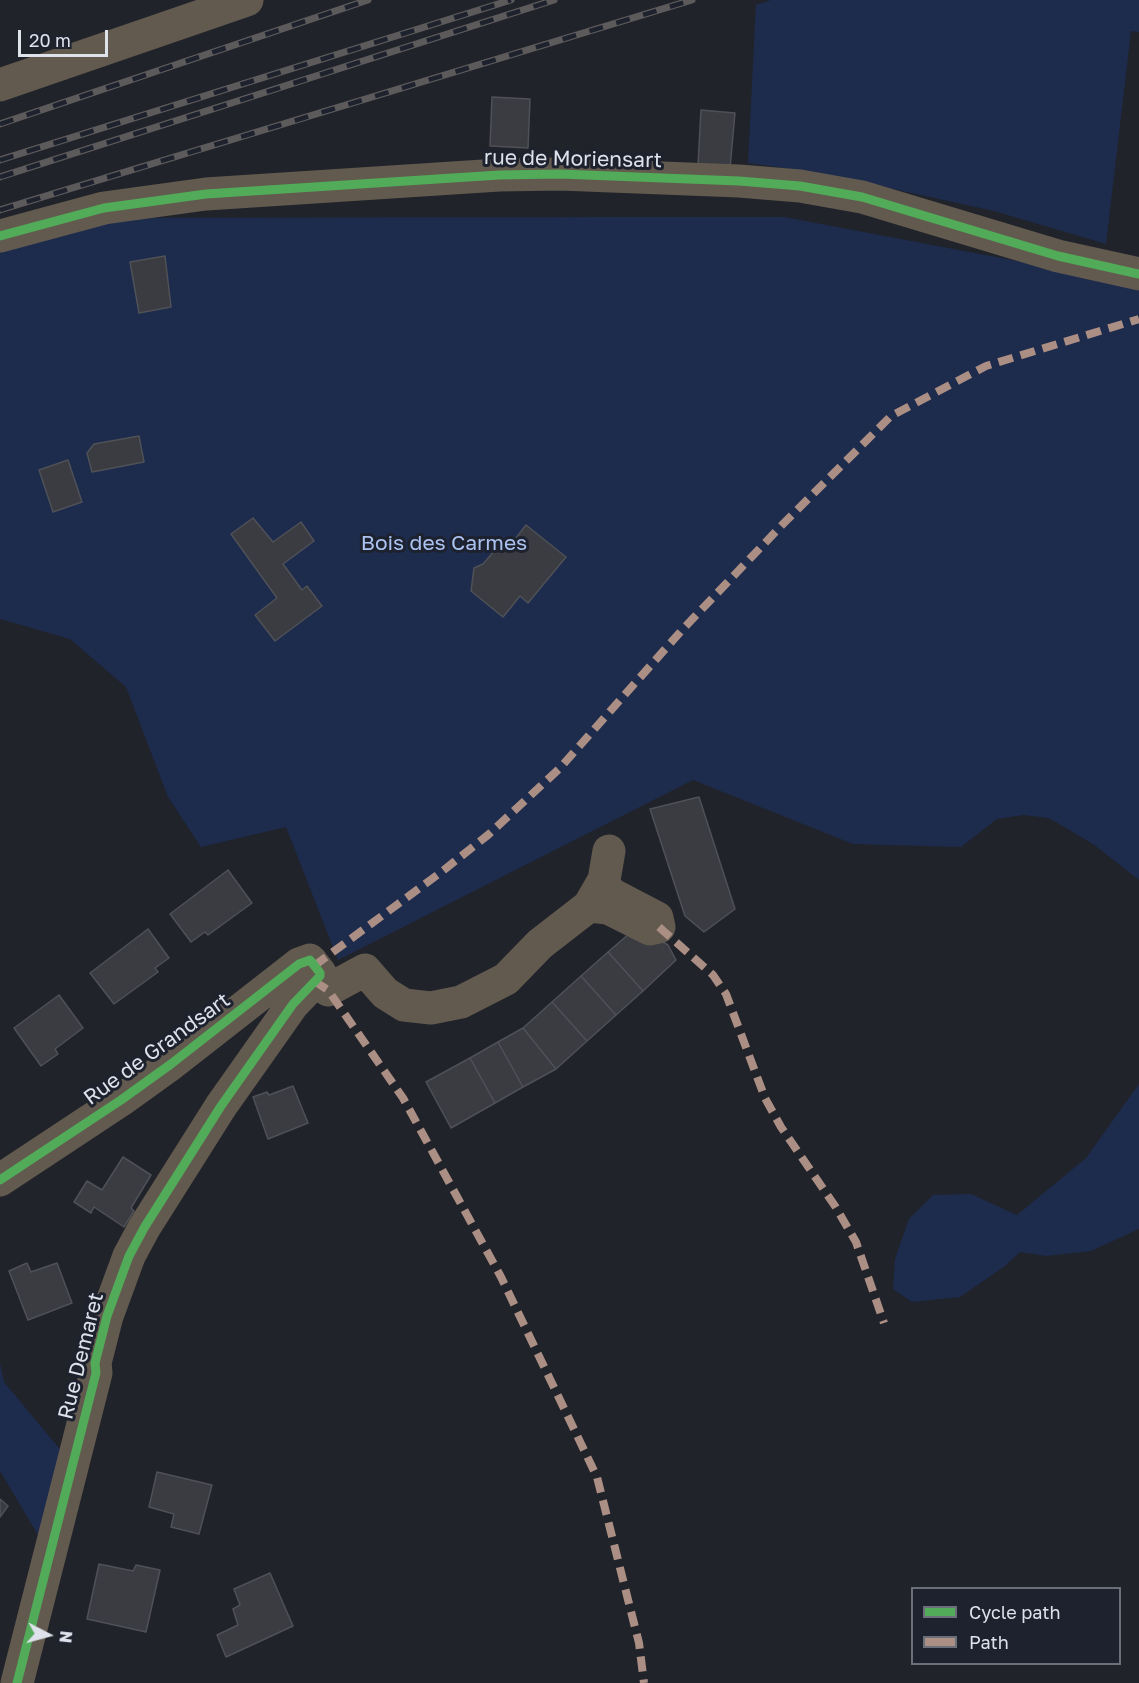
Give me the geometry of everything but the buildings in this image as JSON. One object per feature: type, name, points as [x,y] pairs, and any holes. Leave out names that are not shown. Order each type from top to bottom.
[{"type":"street","points":[[0,85],[247,0]]},
{"type":"street","name":"rue de Moriensart","points":[[0,237],[104,208],[206,194],[499,175],[584,175],[739,181],[800,186],[851,195],[1058,256],[1139,274]]},
{"type":"street","name":"Rue Demaret","points":[[17,1683],[96,1373],[97,1354],[107,1316],[129,1256],[144,1228],[221,1107],[293,1004],[321,986],[365,970],[385,993],[404,1005],[431,1008],[461,1002],[506,978],[596,894],[609,851]]},
{"type":"street","name":"Rue de Grandsart","points":[[0,1180],[155,1076],[299,964],[311,961],[320,974],[321,986]]},
{"type":"green space","points":[[771,0],[1139,0],[1139,32],[1131,31],[1106,244],[994,211],[820,173],[748,163],[756,5]]},
{"type":"green space","name":"Bois des Carmes","points":[[784,217],[1139,284],[1139,880],[1093,844],[1049,818],[1023,815],[997,819],[961,847],[853,844],[693,780],[338,960],[286,827],[201,847],[168,797],[126,687],[70,639],[0,619],[0,245],[91,218]]},
{"type":"green space","points":[[1139,1084],[1139,1229],[1091,1251],[1046,1256],[1020,1252],[1005,1266],[960,1297],[912,1302],[893,1289],[895,1259],[909,1219],[933,1195],[971,1194],[1017,1215],[1086,1158]]},
{"type":"green space","points":[[0,1363],[4,1382],[73,1465],[50,1555],[0,1471]]},
{"type":"railway","points":[[0,124],[368,0]]},
{"type":"railway","points":[[0,160],[511,0]]},
{"type":"railway","points":[[0,177],[554,0]]},
{"type":"railway","points":[[0,210],[692,0]]},
{"type":"marked path","points":[[314,966],[488,835],[560,768],[682,630],[783,524],[891,416],[986,366],[1139,319]]},
{"type":"marked path","points":[[659,927],[713,975],[726,994],[765,1098],[781,1127],[835,1206],[856,1242],[884,1323]]},
{"type":"marked path","points":[[314,981],[328,990],[403,1098],[501,1277],[597,1477],[639,1643],[644,1683]]},
{"type":"cycle path","points":[[0,236],[104,208],[206,194],[499,175],[560,174],[739,181],[800,186],[862,197],[1058,256],[1139,274]]},
{"type":"cycle path","points":[[0,1180],[171,1064],[299,964],[310,960],[320,973],[320,976],[293,1004],[221,1106],[144,1228],[129,1256],[107,1316],[95,1363],[96,1373],[17,1683]]}]
